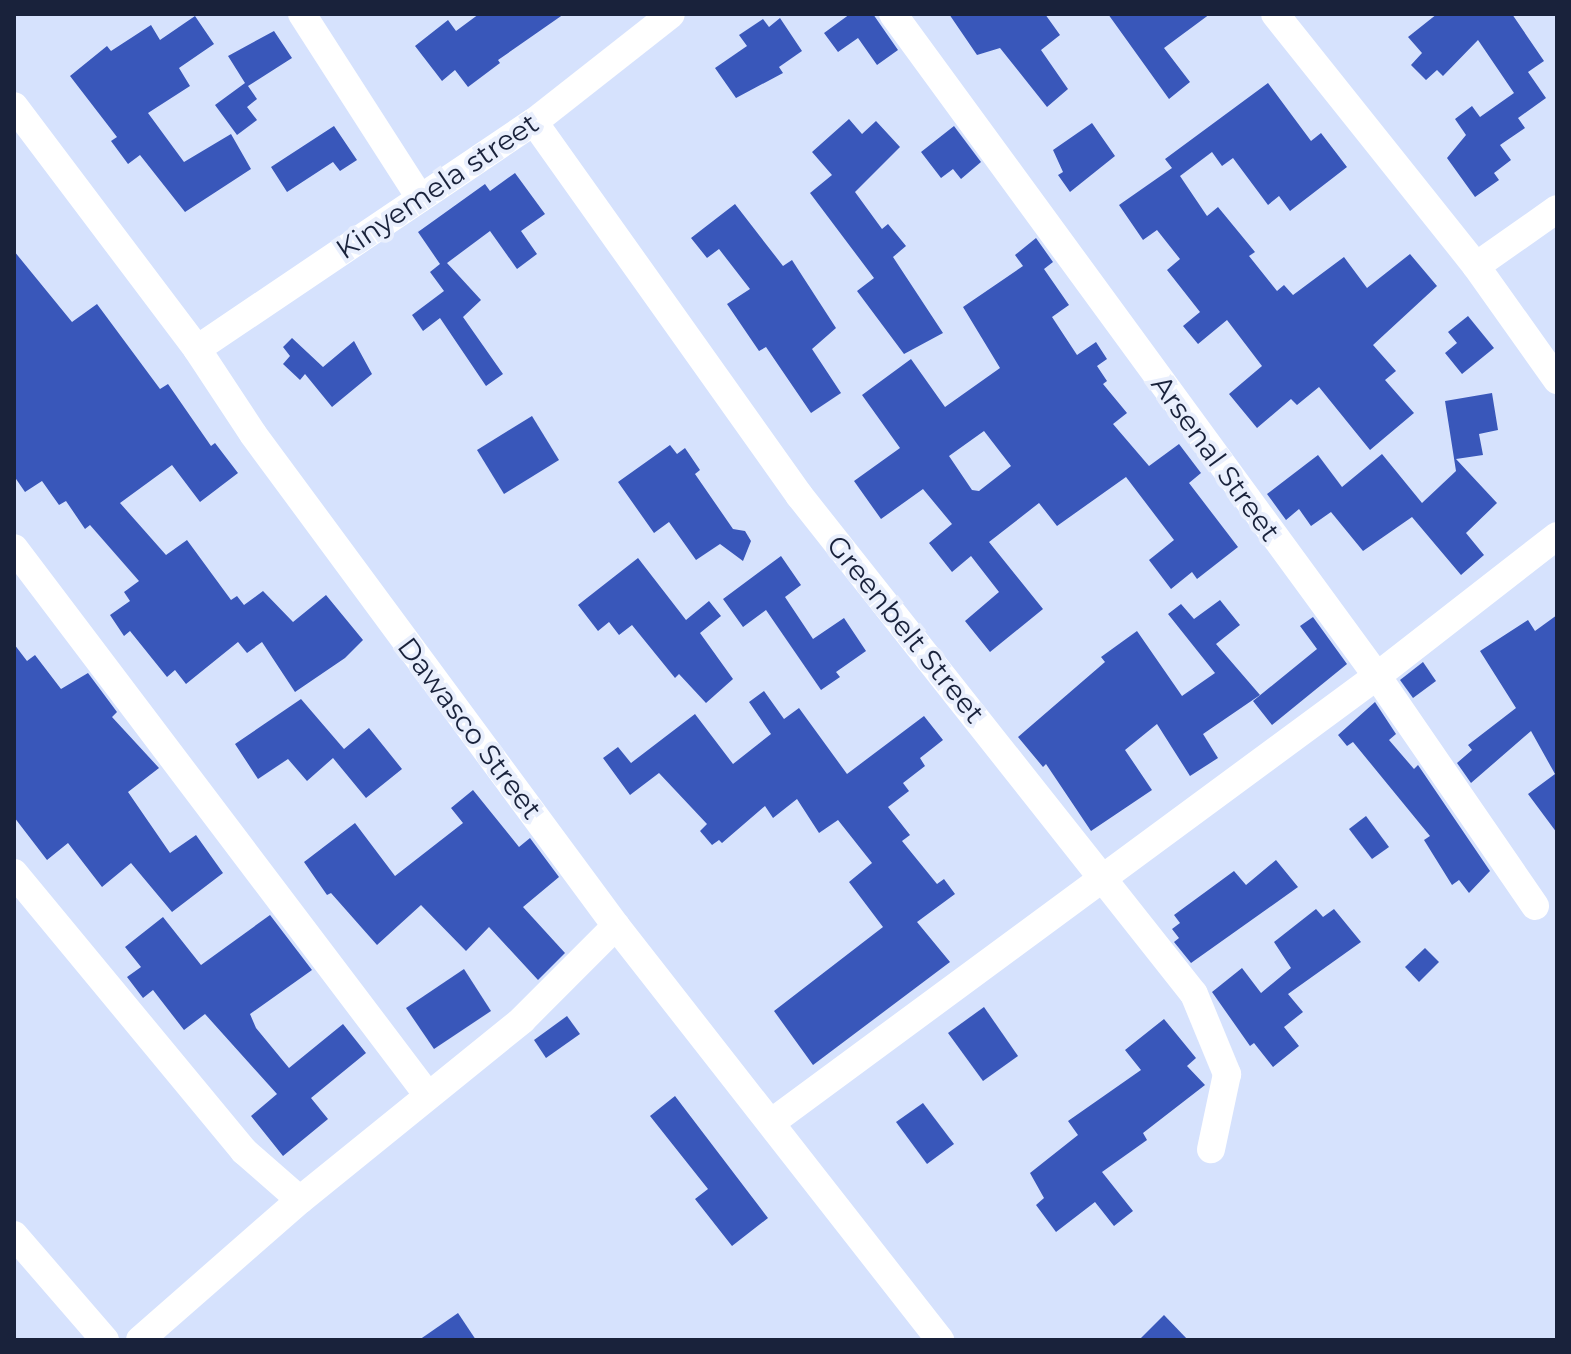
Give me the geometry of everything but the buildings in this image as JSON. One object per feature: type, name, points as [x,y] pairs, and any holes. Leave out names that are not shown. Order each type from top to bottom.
[{"type":"street","points":[[302,14],[420,198]]},
{"type":"street","name":"Kinyemela street","points":[[197,349],[534,122],[671,14]]},
{"type":"street","name":"Arsenal Street","points":[[893,14],[1377,676],[1535,906]]},
{"type":"street","points":[[1284,17],[1476,266],[1557,380]]},
{"type":"street","name":"Dawasco Street","points":[[14,106],[197,349],[253,434],[616,926],[940,1340]]},
{"type":"street","name":"Greenbelt Street","points":[[534,122],[799,495],[1194,994],[1217,1042],[1227,1074],[1211,1149]]},
{"type":"street","points":[[1476,266],[1557,209]]},
{"type":"street","points":[[772,1122],[1377,676],[1557,536]]},
{"type":"street","points":[[14,548],[427,1094]]},
{"type":"street","points":[[14,873],[244,1151],[300,1200]]},
{"type":"street","points":[[140,1340],[300,1200],[522,1020],[616,926]]},
{"type":"street","points":[[14,1235],[105,1340]]}]
